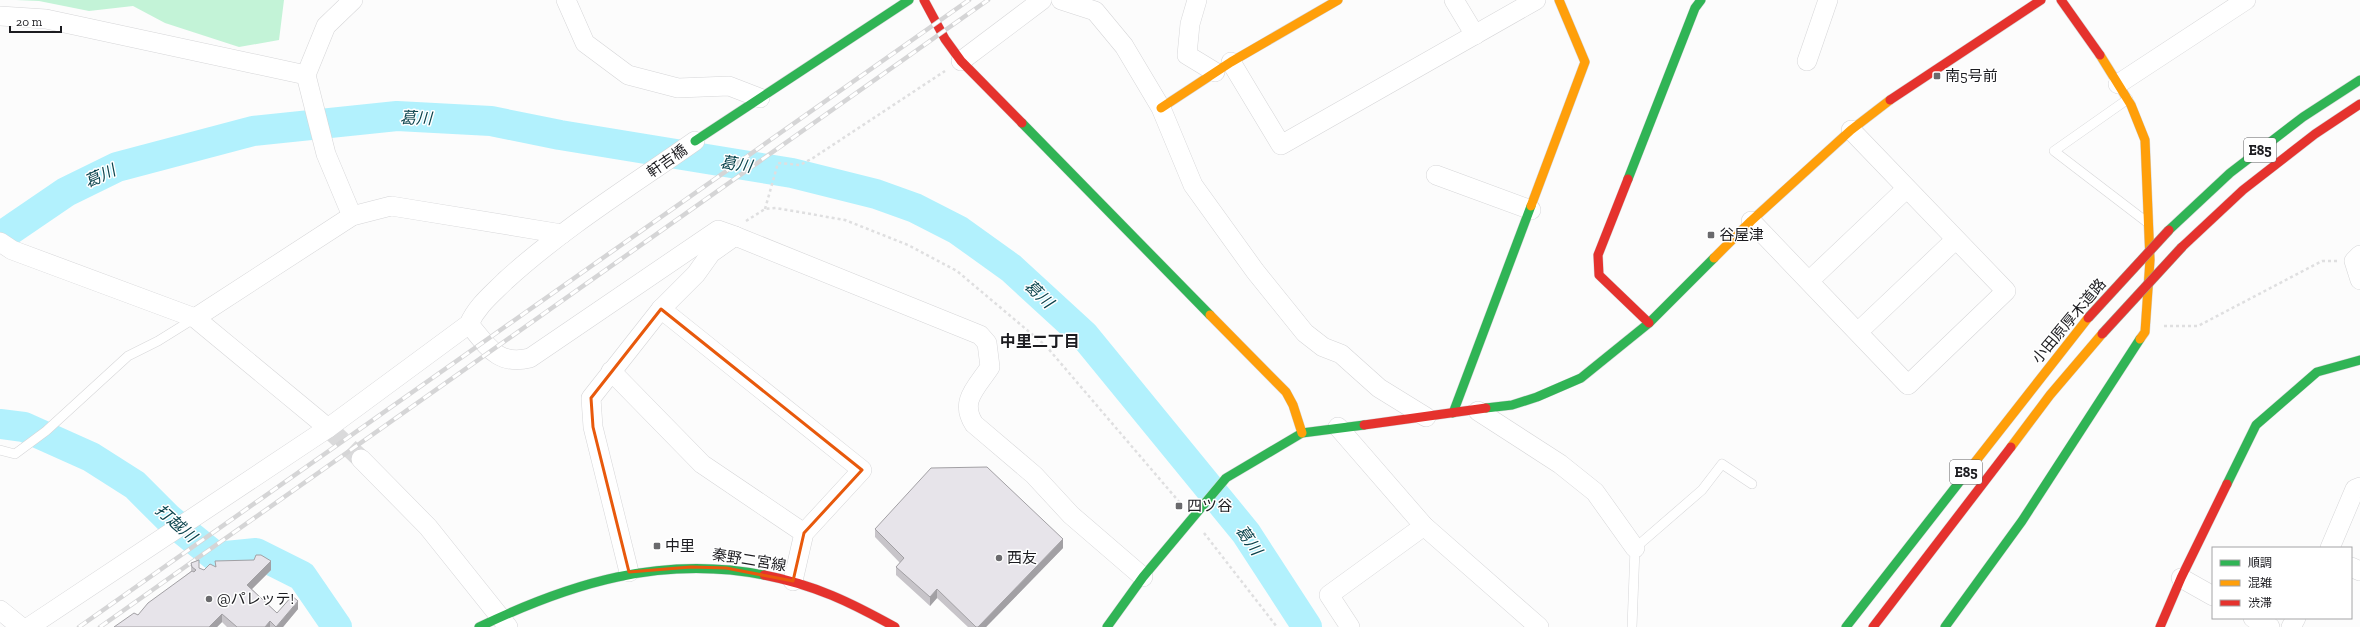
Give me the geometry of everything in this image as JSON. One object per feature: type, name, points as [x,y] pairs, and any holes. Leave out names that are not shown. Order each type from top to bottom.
[{"type":"main road","points":[[695,141],[908,0]]},
{"type":"main road","points":[[924,0],[945,39],[961,61],[1286,392],[1293,405],[1302,433]]},
{"type":"main road","points":[[1161,108],[1231,62],[1338,0]]},
{"type":"main road","points":[[1453,413],[1585,62],[1559,0]]},
{"type":"main road","points":[[1649,323],[1599,275],[1598,255],[1695,8],[1702,0]]},
{"type":"main road","points":[[1107,627],[1143,577],[1226,478],[1302,433],[1426,416],[1478,411],[1512,405],[1537,397],[1581,378],[1649,323],[1751,221],[1851,130],[1884,104],[2041,0]]},
{"type":"main road","points":[[1945,627],[2022,521],[2090,420],[2145,332],[2146,327],[2149,300],[2150,224],[2145,140],[2137,114],[2128,99],[2061,0]]},
{"type":"main road","name":"小田原厚木道路","points":[[1846,627],[2088,318],[2169,230],[2230,173],[2303,117],[2360,80]]},
{"type":"main road","name":"E85","points":[[1873,627],[2050,395],[2102,334],[2182,247],[2243,190],[2315,134],[2360,104]]},
{"type":"main road","points":[[2160,627],[2181,578],[2256,425],[2317,372],[2360,360]]},
{"type":"main road","name":"秦野二宮線","points":[[479,627],[503,622],[567,588],[629,572],[684,567],[726,568],[793,581],[823,590],[863,608],[895,627]]},
{"type":"street","points":[[352,216],[326,154],[306,75],[326,26],[353,0]]},
{"type":"street","points":[[566,0],[585,43],[628,75],[678,88],[729,86],[760,98]]},
{"type":"street","points":[[961,61],[1042,0]]},
{"type":"street","points":[[1061,0],[1095,11],[1124,46],[1161,108],[1193,185],[1281,306],[1305,333],[1323,347],[1340,354],[1379,388],[1426,416]]},
{"type":"street","points":[[1197,0],[1190,24],[1187,55],[1215,72]]},
{"type":"street","points":[[1454,0],[1475,35]]},
{"type":"street","points":[[1231,62],[1281,145],[1536,0]]},
{"type":"street","points":[[1807,61],[1828,0]]},
{"type":"street","points":[[2118,84],[2246,0]]},
{"type":"street","points":[[0,16],[46,19],[306,75]]},
{"type":"street","points":[[1751,221],[1908,385],[1914,380],[2006,291],[1955,240],[1851,130]]},
{"type":"street","name":"軒吉橋","points":[[469,324],[475,310],[522,266],[562,234],[695,141]]},
{"type":"street","points":[[1436,175],[1530,210]]},
{"type":"street","points":[[1809,281],[1906,189]]},
{"type":"street","points":[[194,318],[352,216],[391,206],[562,234]]},
{"type":"street","points":[[29,627],[328,428],[469,324],[499,356],[516,362],[530,358],[718,230],[980,335],[987,343],[990,367],[969,399],[967,406],[968,414],[974,424],[1034,475],[1071,515],[1143,577]]},
{"type":"street","points":[[629,572],[593,427],[591,398],[661,309],[696,274],[711,253],[735,236]]},
{"type":"street","points":[[1858,332],[1955,240]]},
{"type":"street","points":[[6,246],[194,318],[328,428]]},
{"type":"street","points":[[2357,258],[2360,280]]},
{"type":"street","points":[[661,309],[862,470],[804,533],[793,581]]},
{"type":"street","points":[[612,371],[702,464],[804,533]]},
{"type":"street","points":[[1478,411],[1560,464],[1595,492],[1635,548]]},
{"type":"street","points":[[1338,427],[1424,526],[1539,627]]},
{"type":"street","points":[[361,459],[428,527],[503,622]]},
{"type":"street","points":[[2330,547],[2355,489],[2360,487]]},
{"type":"street","points":[[1350,627],[1329,595],[1424,526]]},
{"type":"street","points":[[2181,578],[2212,595]]},
{"type":"street","points":[[0,610],[21,627]]},
{"type":"street","points":[[2255,619],[2270,627]]},
{"type":"lane","points":[[2128,99],[2054,151],[2150,224]]},
{"type":"lane","points":[[0,450],[15,454],[46,431],[128,356],[158,341],[194,318]]},
{"type":"lane","points":[[1632,627],[1635,548],[1702,490],[1722,464],[1752,484]]},
{"type":"path","points":[[765,209],[778,163],[800,165],[813,158],[961,61]]},
{"type":"path","points":[[2146,327],[2198,326],[2322,261],[2357,258]]},
{"type":"path","points":[[1193,518],[1242,579],[1277,627]]},
{"type":"highlighted area","points":[[661,309],[862,470],[804,533],[793,581],[726,568],[691,567],[629,572],[593,427],[591,398]]},
{"type":"green space","points":[[16,0],[284,0],[279,40],[239,47],[165,23],[133,6],[89,11],[39,1]]},
{"type":"building","points":[[987,467],[1063,539],[978,627],[976,627],[937,589],[930,597],[896,567],[904,558],[875,529],[931,468]]},
{"type":"building","name":"@パレッテ!","points":[[256,555],[261,555],[271,561],[247,585],[277,613],[292,596],[298,601],[276,627],[270,621],[265,627],[237,627],[222,614],[209,627],[114,627],[134,613],[138,615],[148,603],[192,571],[194,572],[196,570],[192,567],[191,563],[199,560],[199,568],[204,570],[210,564],[216,567],[215,561],[254,560]]},
{"type":"waterway","name":"葛川","points":[[0,237],[66,192],[117,167],[253,131],[397,116],[491,121],[560,135],[792,173],[876,194],[915,208],[958,230],[1011,268],[1084,335],[1246,533],[1307,627]]},
{"type":"waterway","name":"打越川","points":[[0,424],[24,427],[91,457],[135,485],[169,519],[216,557],[256,553],[302,576],[337,627]]},
{"type":"tunnel","points":[[328,428],[361,459]]},
{"type":"railway","points":[[79,627],[969,0]]},
{"type":"railway","points":[[100,627],[988,0]]},
{"type":"traffic: fast","points":[[695,141],[909,0]]},
{"type":"traffic: fast","points":[[1628,179],[1695,8],[1701,0]]},
{"type":"traffic: fast","points":[[2169,230],[2230,173],[2303,117],[2360,80]]},
{"type":"traffic: fast","points":[[1022,123],[1210,315]]},
{"type":"traffic: fast","points":[[1453,413],[1531,206]]},
{"type":"traffic: fast","points":[[1486,408],[1512,405],[1537,397],[1581,378],[1649,323],[1714,258]]},
{"type":"traffic: fast","points":[[1945,627],[2022,521],[2140,339]]},
{"type":"traffic: fast","points":[[2227,484],[2256,425],[2317,372],[2360,360]]},
{"type":"traffic: fast","points":[[1107,627],[1143,577],[1226,478],[1302,433],[1364,425]]},
{"type":"traffic: fast","points":[[1846,627],[1968,471]]},
{"type":"traffic: fast","points":[[479,627],[513,611],[548,598],[582,586],[617,577],[653,571],[689,568],[726,570],[764,575]]},
{"type":"traffic: slow","points":[[1161,108],[1231,62],[1338,0]]},
{"type":"traffic: slow","points":[[1531,206],[1585,62],[1559,0]]},
{"type":"traffic: slow","points":[[2100,55],[2131,105],[2145,140],[2150,260],[2145,332],[2140,339]]},
{"type":"traffic: slow","points":[[1714,258],[1751,221],[1851,130],[1890,100]]},
{"type":"traffic: slow","points":[[1210,315],[1286,392],[1293,405],[1302,433]]},
{"type":"traffic: slow","points":[[1968,471],[2088,318]]},
{"type":"traffic: slow","points":[[2011,447],[2050,395],[2102,334]]},
{"type":"traffic: jam","points":[[924,0],[945,39],[961,61],[1022,123]]},
{"type":"traffic: jam","points":[[1890,100],[2041,0]]},
{"type":"traffic: jam","points":[[2061,0],[2100,55]]},
{"type":"traffic: jam","points":[[2182,247],[2243,190],[2315,134],[2360,104]]},
{"type":"traffic: jam","points":[[1628,179],[1598,255],[1599,275],[1649,323]]},
{"type":"traffic: jam","points":[[2088,318],[2169,230]]},
{"type":"traffic: jam","points":[[2102,334],[2182,247]]},
{"type":"traffic: jam","points":[[1364,425],[1486,408]]},
{"type":"traffic: jam","points":[[1873,627],[2011,447]]},
{"type":"traffic: jam","points":[[2160,627],[2181,578],[2227,484]]},
{"type":"traffic: jam","points":[[764,575],[800,584],[832,595],[895,627]]},
{"type":"place","name":"南5号前","points":[[1937,76]]},
{"type":"place","name":"谷屋津","points":[[1711,235]]},
{"type":"place","name":"四ツ谷","points":[[1179,506]]},
{"type":"place","name":"中里","points":[[657,546]]},
{"type":"place","name":"西友","points":[[999,558]]},
{"type":"place","name":"@パレッテ!","points":[[209,599]]},
{"type":"district","name":"中里二丁目","points":[[1040,341]]}]
